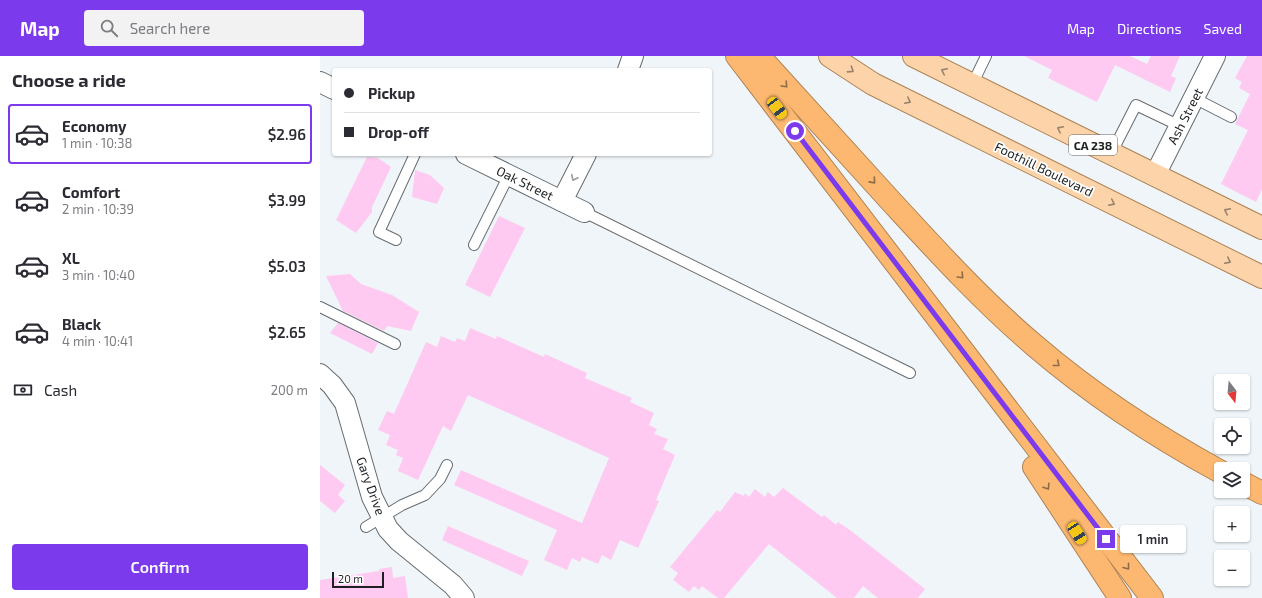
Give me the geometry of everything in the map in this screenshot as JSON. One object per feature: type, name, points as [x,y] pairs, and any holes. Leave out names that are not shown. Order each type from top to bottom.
[{"type":"highway","points":[[737,56],[1152,598]]},
{"type":"highway","points":[[759,56],[948,263],[1024,336],[1065,371],[1115,407],[1164,439],[1214,468]]},
{"type":"highway","points":[[883,246],[961,358],[1120,598]]},
{"type":"highway","points":[[1250,487],[1262,493]]},
{"type":"main road","name":"Foothill Boulevard","points":[[830,56],[880,87],[1262,277]]},
{"type":"main road","name":"CA 238","points":[[919,58],[1262,228]]},
{"type":"street","points":[[629,68],[633,56]]},
{"type":"street","name":"Ash Street","points":[[1155,175],[1215,56]]},
{"type":"street","points":[[320,82],[332,87]]},
{"type":"street","name":"Oak Street","points":[[470,156],[584,212]]},
{"type":"street","points":[[562,201],[585,156]]},
{"type":"street","name":"Gary Drive","points":[[320,374],[332,385],[345,403],[372,497],[374,522],[388,530],[399,541],[433,567],[453,585],[464,598]]},
{"type":"lane","points":[[972,85],[986,56]]},
{"type":"lane","points":[[1194,98],[1231,117]]},
{"type":"lane","points":[[1111,154],[1136,105],[1180,126]]},
{"type":"lane","points":[[396,240],[379,232],[414,156]]},
{"type":"lane","points":[[474,245],[509,175]]},
{"type":"lane","points":[[584,212],[910,374]]},
{"type":"lane","points":[[320,307],[395,344]]},
{"type":"lane","points":[[374,522],[425,495],[440,479],[447,465]]},
{"type":"building","points":[[1024,56],[1130,56],[1147,64],[1151,56],[1180,56],[1171,76],[1176,78],[1170,92],[1115,65],[1097,102],[1048,78],[1052,70]]},
{"type":"building","points":[[1247,56],[1262,56],[1262,189],[1256,202],[1221,184],[1248,130],[1235,124],[1250,94],[1239,88],[1242,82],[1235,78]]},
{"type":"building","points":[[367,157],[378,158],[391,167],[372,207],[372,212],[356,233],[336,220]]},
{"type":"building","points":[[415,170],[430,175],[444,188],[437,204],[412,197]]},
{"type":"building","points":[[499,216],[525,228],[490,297],[465,285]]},
{"type":"building","points":[[350,274],[361,284],[392,295],[419,312],[411,331],[387,326],[384,331],[343,311],[326,276]]},
{"type":"building","points":[[338,323],[378,343],[372,354],[330,333]]},
{"type":"building","points":[[470,328],[496,339],[497,336],[544,357],[545,354],[587,373],[585,378],[632,398],[630,402],[654,413],[649,425],[657,429],[654,434],[668,439],[663,449],[675,455],[656,500],[659,501],[638,548],[620,540],[611,560],[602,555],[598,564],[582,557],[580,562],[572,558],[567,570],[544,560],[557,530],[454,485],[461,470],[582,523],[609,458],[468,395],[451,431],[443,426],[418,480],[398,471],[403,458],[396,455],[398,450],[386,445],[390,435],[378,430],[387,411],[394,414],[426,342],[437,347],[441,336],[455,342],[457,338],[465,341]]},
{"type":"building","points":[[320,465],[345,485],[338,495],[345,501],[335,513],[320,501]]},
{"type":"building","points":[[783,488],[822,517],[824,515],[836,525],[838,522],[850,530],[925,589],[918,598],[878,598],[863,586],[854,598],[837,598],[769,544],[724,598],[718,598],[702,586],[699,590],[694,586],[689,592],[673,580],[678,573],[670,567],[717,510],[720,512],[735,492],[744,496],[745,493],[749,497],[755,489],[765,497],[768,492],[774,497]]},
{"type":"building","points":[[448,526],[529,561],[522,576],[442,540]]},
{"type":"building","points":[[392,567],[393,578],[405,576],[408,598],[320,598],[320,580],[379,571],[379,569]]},
{"type":"route","points":[[795,131],[1106,539]]}]
